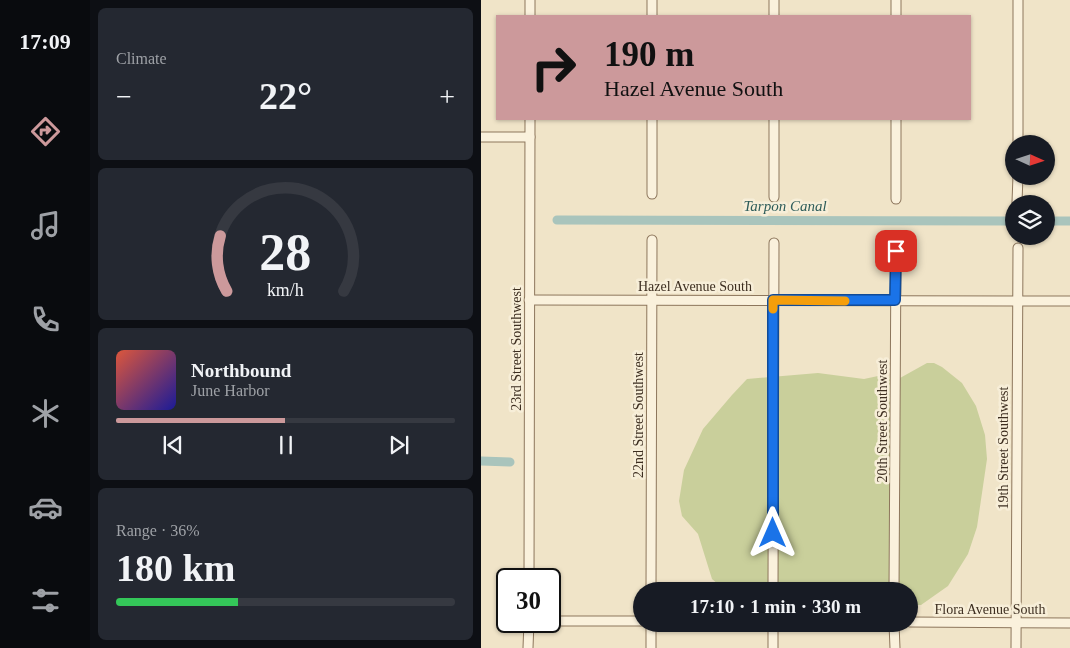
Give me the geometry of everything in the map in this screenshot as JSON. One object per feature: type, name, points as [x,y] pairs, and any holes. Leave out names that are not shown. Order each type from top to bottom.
[{"type":"street","points":[[530,0],[530,15]]},
{"type":"street","points":[[652,0],[652,15]]},
{"type":"street","points":[[774,0],[774,15]]},
{"type":"street","points":[[896,0],[896,15]]},
{"type":"street","points":[[1018,0],[1018,135]]},
{"type":"street","name":"23rd Street Southwest","points":[[529,568],[530,120]]},
{"type":"street","points":[[652,120],[652,194]]},
{"type":"street","points":[[774,120],[774,197]]},
{"type":"street","points":[[896,120],[896,199]]},
{"type":"street","points":[[481,137],[530,137]]},
{"type":"street","name":"22nd Street Southwest","points":[[651,582],[652,240]]},
{"type":"street","points":[[773,582],[774,243]]},
{"type":"street","name":"19th Street Southwest","points":[[1016,648],[1018,248]]},
{"type":"street","name":"20th Street Southwest","points":[[894,582],[896,251]]},
{"type":"street","name":"Hazel Avenue South","points":[[529,300],[1070,301]]},
{"type":"street","points":[[561,621],[633,622]]},
{"type":"street","name":"Flora Avenue South","points":[[918,622],[1070,623]]},
{"type":"street","points":[[651,632],[651,648]]},
{"type":"street","points":[[773,632],[773,648]]},
{"type":"street","points":[[894,632],[895,648]]},
{"type":"street","points":[[529,633],[529,648]]},
{"type":"green space","points":[[927,363],[934,363],[942,367],[962,383],[976,406],[985,435],[987,459],[977,527],[968,554],[948,586],[921,605],[918,605],[918,582],[716,582],[712,579],[698,534],[682,516],[679,501],[684,470],[703,429],[732,395],[747,379],[818,373],[864,379],[878,376],[900,378]]},
{"type":"waterway","name":"Tarpon Canal","points":[[557,220],[1005,221]]},
{"type":"waterway","name":"Tarpon Canal","points":[[1055,221],[1070,221]]},
{"type":"waterway","points":[[481,461],[510,462]]},
{"type":"slow traffic","points":[[773,309],[773,300],[845,301]]},
{"type":"route","points":[[773,533],[773,300],[895,300],[896,251]]}]
